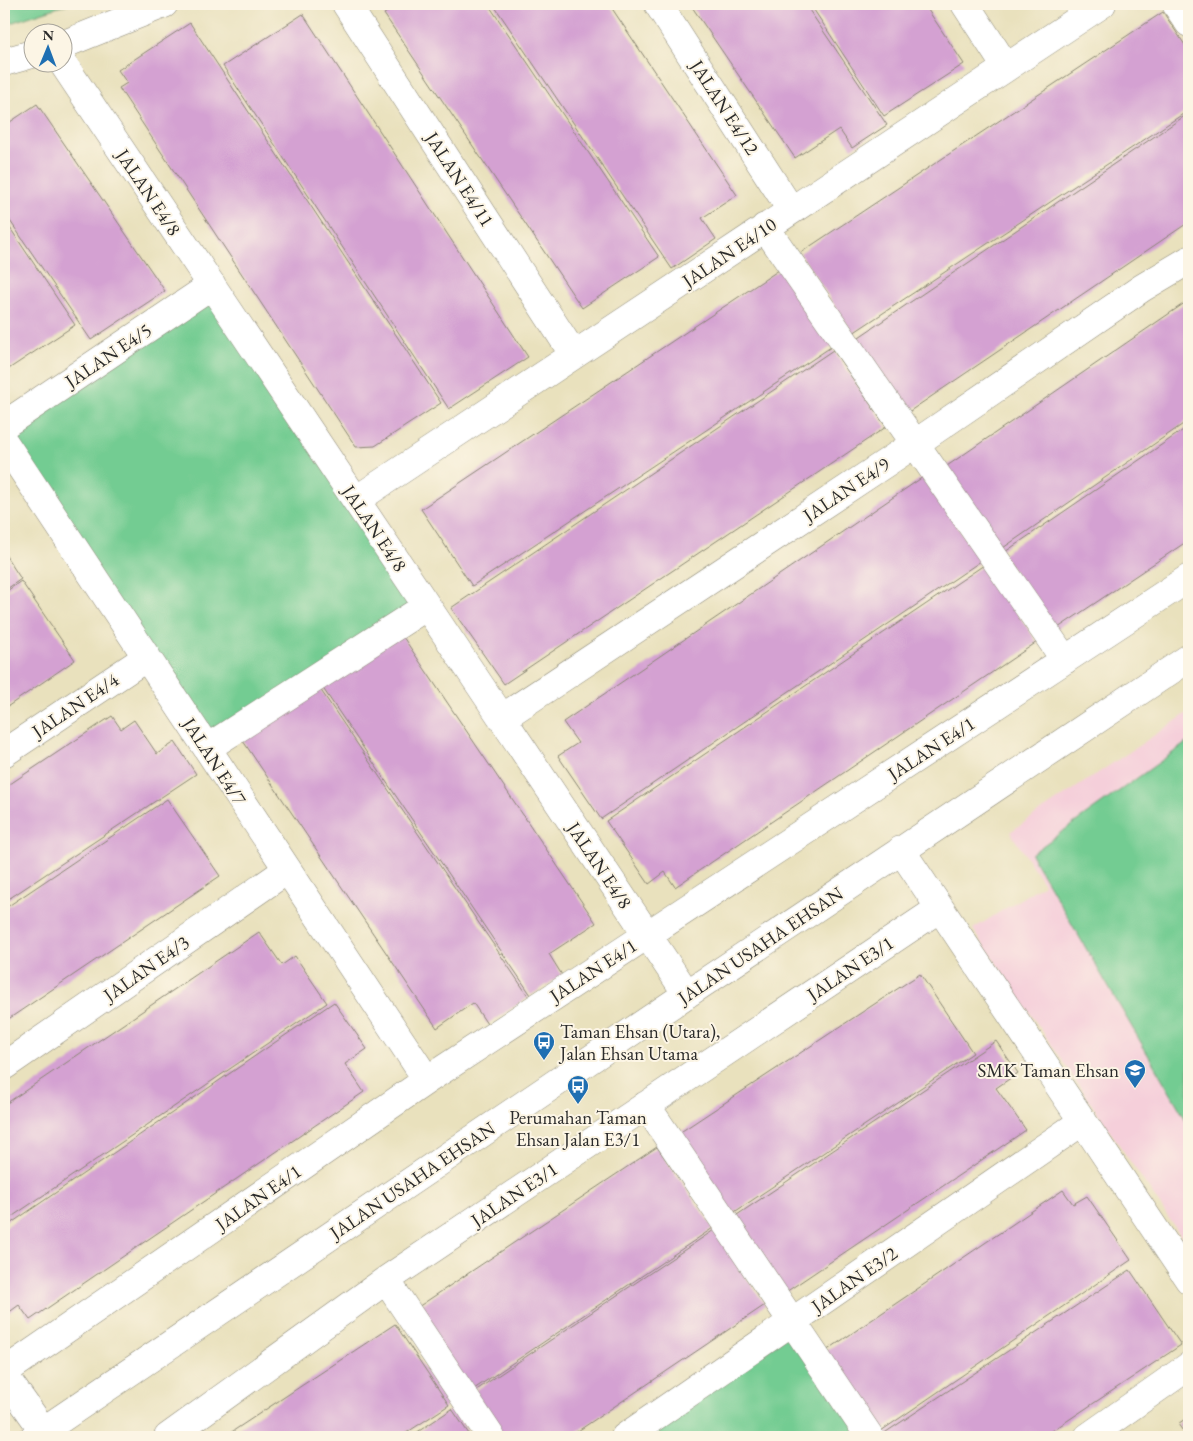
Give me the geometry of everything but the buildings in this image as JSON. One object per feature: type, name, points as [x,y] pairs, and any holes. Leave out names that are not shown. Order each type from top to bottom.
[{"type":"street","points":[[72,41],[164,4]]},
{"type":"street","name":"JALAN E4/11","points":[[346,4],[574,355]]},
{"type":"street","name":"JALAN E4/12","points":[[658,4],[791,210]]},
{"type":"street","points":[[966,4],[1006,67]]},
{"type":"street","name":"JALAN E4/10","points":[[356,500],[1102,4]]},
{"type":"street","points":[[1176,4],[1189,23]]},
{"type":"street","points":[[4,62],[22,57]]},
{"type":"street","name":"JALAN E4/8","points":[[69,72],[687,994]]},
{"type":"street","points":[[766,228],[1065,660]]},
{"type":"street","name":"JALAN E4/9","points":[[502,718],[916,443],[1142,288],[1189,260]]},
{"type":"street","name":"JALAN E4/5","points":[[4,425],[212,285]]},
{"type":"street","name":"JALAN E4/7","points":[[4,442],[427,1080]]},
{"type":"street","name":"JALAN E4/1","points":[[4,1374],[427,1080],[1189,578]]},
{"type":"street","points":[[207,748],[427,606]]},
{"type":"street","name":"JALAN E4/4","points":[[4,753],[147,657]]},
{"type":"street","name":"JALAN USAHA EHSAN","points":[[42,1435],[687,994],[1189,658]]},
{"type":"street","points":[[901,850],[1189,1280]]},
{"type":"street","name":"JALAN E4/3","points":[[4,1066],[288,870]]},
{"type":"street","name":"JALAN E3/1","points":[[168,1437],[386,1280],[940,908]]},
{"type":"street","points":[[646,1105],[870,1437]]},
{"type":"street","name":"JALAN E3/2","points":[[625,1437],[1083,1122]]},
{"type":"street","points":[[386,1280],[491,1437]]},
{"type":"street","points":[[1089,1437],[1189,1366]]},
{"type":"street","points":[[4,1374],[42,1435]]},
{"type":"shaded area","name":"SMK Taman Ehsan","points":[[1189,712],[1189,1248],[973,929],[1044,884],[1010,832]]},
{"type":"green space","points":[[4,4],[68,4],[4,25]]},
{"type":"green space","points":[[212,285],[427,606],[207,748],[4,442]]},
{"type":"green space","points":[[1189,741],[1189,1125],[1031,854]]},
{"type":"green space","points":[[792,1322],[870,1437],[625,1437]]},
{"type":"place","name":"Taman Ehsan (Utara), Jalan Ehsan Utama","points":[[544,1061]]},
{"type":"place","name":"SMK Taman Ehsan","points":[[1135,1089]]},
{"type":"place","name":"Perumahan Taman Ehsan Jalan E3/1","points":[[578,1105]]}]
